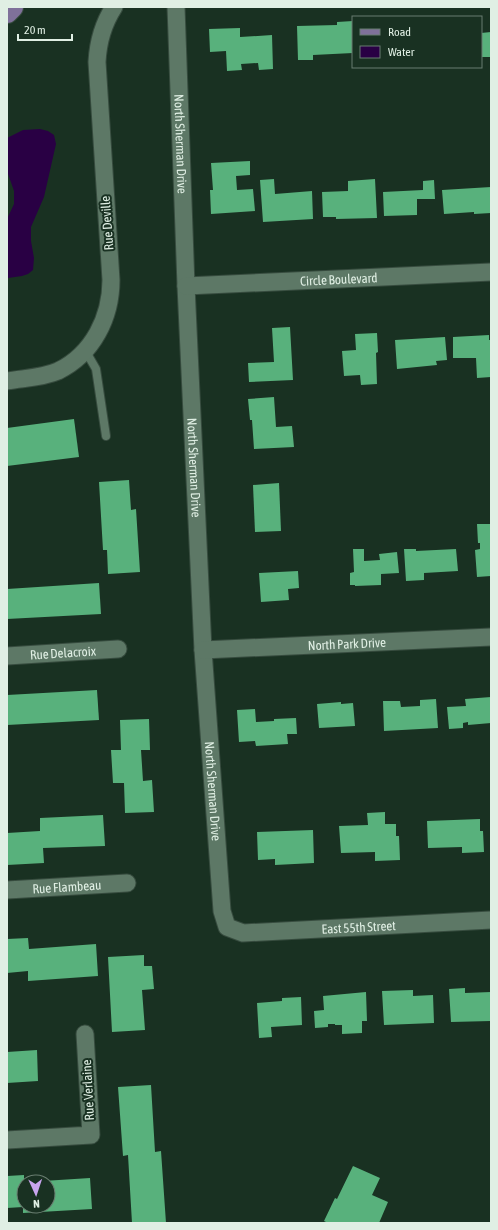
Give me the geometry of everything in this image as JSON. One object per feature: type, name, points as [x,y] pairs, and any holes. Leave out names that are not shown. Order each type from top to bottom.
[{"type":"main road","points":[[7,12],[12,7]]},
{"type":"street","name":"Rue Deville","points":[[7,381],[34,378],[58,370],[72,362],[85,350],[96,336],[104,321],[109,306],[111,280],[96,62],[98,46],[104,25],[114,7]]},
{"type":"street","name":"North Sherman Drive","points":[[176,7],[186,286],[203,650],[222,911],[228,927]]},
{"type":"street","name":"Circle Boulevard","points":[[186,286],[491,272]]},
{"type":"street","name":"North Park Drive","points":[[203,650],[491,637]]},
{"type":"street","name":"Rue Delacroix","points":[[7,656],[118,648]]},
{"type":"street","name":"Rue Flambeau","points":[[7,890],[127,883]]},
{"type":"street","name":"East 55th Street","points":[[228,927],[243,933],[491,920]]},
{"type":"street","name":"Rue Verlaine","points":[[7,1140],[90,1135],[85,1034]]},
{"type":"lane","points":[[85,350],[96,369],[106,436]]},
{"type":"water","points":[[40,129],[48,131],[54,135],[56,144],[44,197],[31,227],[31,241],[34,258],[33,270],[22,276],[8,278],[7,219],[14,204],[14,191],[7,171],[7,138],[23,130]]},
{"type":"building","points":[[352,21],[352,53],[313,55],[313,60],[298,60],[297,26],[337,25],[337,22]]},
{"type":"building","points":[[240,28],[240,37],[272,35],[273,69],[259,70],[258,63],[241,64],[242,70],[227,71],[226,51],[210,52],[209,29]]},
{"type":"building","points":[[491,32],[491,57],[482,57],[482,33]]},
{"type":"building","points":[[250,161],[250,175],[236,176],[237,190],[253,189],[255,211],[211,214],[210,190],[213,190],[211,163]]},
{"type":"building","points":[[274,179],[275,194],[312,191],[313,219],[263,222],[260,180]]},
{"type":"building","points":[[375,179],[377,218],[336,219],[336,217],[323,217],[322,192],[348,191],[348,181]]},
{"type":"building","points":[[434,180],[435,199],[417,199],[417,215],[384,216],[383,192],[423,190],[423,181]]},
{"type":"building","points":[[491,187],[491,213],[474,214],[474,212],[444,214],[442,190]]},
{"type":"building","points":[[290,327],[293,380],[249,382],[248,363],[274,362],[272,328]]},
{"type":"building","points":[[377,333],[377,384],[361,385],[360,375],[344,376],[342,351],[356,350],[355,334]]},
{"type":"building","points":[[489,335],[489,340],[491,340],[491,377],[477,378],[476,358],[453,358],[453,337]]},
{"type":"building","points":[[445,337],[447,360],[436,361],[437,365],[397,369],[395,340]]},
{"type":"building","points":[[274,397],[276,427],[292,426],[294,447],[254,449],[252,420],[250,420],[248,399]]},
{"type":"building","points":[[74,419],[79,457],[7,466],[7,428]]},
{"type":"building","points":[[129,480],[131,510],[136,509],[140,572],[108,574],[107,550],[103,550],[99,482]]},
{"type":"building","points":[[279,483],[281,531],[255,532],[253,485]]},
{"type":"building","points":[[477,524],[491,524],[491,576],[477,577],[475,550],[480,549],[480,543],[478,543]]},
{"type":"building","points":[[353,549],[364,549],[364,561],[380,560],[379,554],[397,552],[399,573],[381,574],[381,585],[350,585],[350,573],[354,572]]},
{"type":"building","points":[[404,549],[416,549],[416,551],[456,549],[458,571],[424,573],[424,580],[406,581]]},
{"type":"building","points":[[298,571],[299,588],[288,589],[289,600],[261,602],[259,573]]},
{"type":"building","points":[[99,583],[101,614],[7,619],[7,589]]},
{"type":"building","points":[[97,690],[99,720],[7,725],[7,695]]},
{"type":"building","points":[[491,697],[491,723],[468,725],[468,722],[463,723],[463,728],[449,729],[447,707],[466,706],[465,699]]},
{"type":"building","points":[[436,699],[438,728],[384,731],[383,701],[400,701],[401,707],[420,706],[420,700]]},
{"type":"building","points":[[341,702],[341,704],[353,703],[355,726],[319,728],[317,704]]},
{"type":"building","points":[[255,709],[256,722],[296,718],[297,734],[287,734],[288,744],[256,746],[255,741],[239,742],[237,710]]},
{"type":"building","points":[[149,719],[150,750],[141,750],[143,781],[152,780],[154,812],[125,813],[124,783],[113,783],[111,750],[121,750],[120,720]]},
{"type":"building","points":[[385,812],[385,824],[396,824],[396,836],[399,836],[400,860],[375,861],[375,852],[341,853],[339,826],[368,825],[367,813]]},
{"type":"building","points":[[103,815],[105,846],[43,848],[44,863],[7,865],[7,833],[40,831],[40,818]]},
{"type":"building","points":[[480,819],[480,831],[483,831],[484,852],[462,853],[462,847],[428,848],[427,821]]},
{"type":"building","points":[[313,830],[314,863],[275,865],[275,859],[258,860],[257,832]]},
{"type":"building","points":[[28,938],[29,949],[96,944],[98,976],[28,981],[28,971],[7,973],[7,939]]},
{"type":"building","points":[[144,955],[144,966],[152,966],[154,989],[142,990],[145,1030],[112,1032],[108,957]]},
{"type":"building","points":[[465,988],[465,993],[491,992],[491,1021],[451,1022],[449,989]]},
{"type":"building","points":[[413,990],[413,996],[433,995],[434,1023],[384,1025],[382,991]]},
{"type":"building","points":[[366,992],[367,1021],[362,1021],[362,1033],[342,1034],[342,1025],[335,1024],[328,1024],[328,1027],[315,1028],[314,1011],[324,1010],[323,996]]},
{"type":"building","points":[[301,997],[302,1025],[271,1027],[272,1037],[259,1038],[257,1003],[282,1001],[282,998]]},
{"type":"building","points":[[37,1050],[38,1081],[7,1083],[7,1052]]},
{"type":"building","points":[[151,1085],[155,1152],[161,1151],[166,1223],[132,1223],[128,1155],[123,1156],[118,1087]]},
{"type":"building","points":[[353,1166],[380,1178],[372,1195],[388,1202],[379,1223],[328,1223],[324,1221],[335,1198],[337,1199]]},
{"type":"building","points":[[16,1175],[16,1207],[7,1208],[7,1176]]},
{"type":"building","points":[[90,1178],[92,1209],[56,1211],[56,1180]]}]
